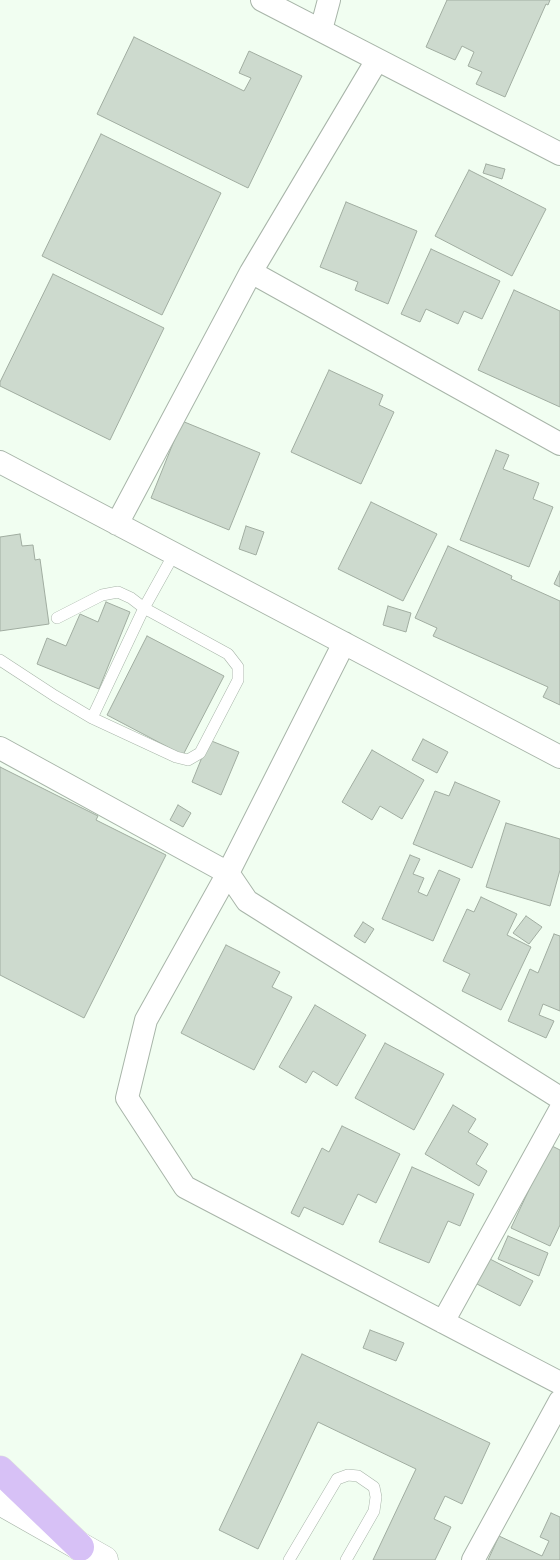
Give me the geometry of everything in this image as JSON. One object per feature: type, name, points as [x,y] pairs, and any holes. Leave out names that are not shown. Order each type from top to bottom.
[{"type":"main road","points":[[0,1470],[80,1547]]},
{"type":"street","points":[[262,0],[560,154]]},
{"type":"street","points":[[321,30],[329,0]]},
{"type":"street","points":[[116,524],[251,272],[377,60]]},
{"type":"street","points":[[251,272],[560,444]]},
{"type":"street","points":[[0,462],[560,757]]},
{"type":"street","points":[[344,643],[228,873],[146,1020],[127,1098],[185,1187],[560,1383]]},
{"type":"street","points":[[0,748],[228,873],[247,901],[560,1098]]},
{"type":"street","points":[[444,1322],[560,1110]]},
{"type":"street","points":[[473,1560],[560,1401]]},
{"type":"street","points":[[0,1501],[104,1560]]},
{"type":"lane","points":[[92,718],[144,608],[174,554]]},
{"type":"lane","points":[[0,660],[92,718],[176,757],[188,760],[200,752],[238,680],[238,666],[228,654],[118,592],[102,595],[57,618]]},
{"type":"lane","points":[[289,1560],[337,1479],[348,1475],[358,1476],[374,1487],[376,1498],[374,1511],[346,1560]]},
{"type":"building","points":[[447,0],[550,0],[548,5],[546,4],[505,97],[476,84],[482,72],[468,66],[474,52],[462,46],[455,60],[426,47]]},
{"type":"building","points":[[134,37],[244,91],[251,78],[239,73],[249,51],[302,76],[248,188],[97,114]]},
{"type":"building","points":[[101,134],[221,193],[162,315],[42,256]]},
{"type":"building","points":[[486,164],[505,169],[502,179],[483,173]]},
{"type":"building","points":[[469,170],[546,209],[512,276],[435,236]]},
{"type":"building","points":[[346,202],[417,231],[388,304],[355,290],[358,282],[320,267]]},
{"type":"building","points":[[431,249],[500,281],[482,319],[464,311],[458,324],[426,309],[420,322],[401,314]]},
{"type":"building","points":[[53,274],[164,328],[110,440],[0,386],[0,382]]},
{"type":"building","points":[[514,290],[560,311],[560,407],[478,370]]},
{"type":"building","points":[[329,370],[383,395],[379,405],[394,412],[361,484],[291,452]]},
{"type":"building","points":[[182,421],[260,453],[229,530],[151,498]]},
{"type":"building","points":[[496,450],[509,455],[503,469],[539,483],[533,499],[553,507],[529,567],[460,540]]},
{"type":"building","points":[[371,502],[437,534],[403,601],[338,569]]},
{"type":"building","points":[[246,526],[264,532],[256,555],[239,549]]},
{"type":"building","points":[[20,534],[22,546],[33,545],[35,560],[40,559],[49,624],[0,631],[0,537]]},
{"type":"building","points":[[448,546],[512,576],[511,579],[560,601],[560,705],[543,697],[548,687],[433,636],[437,628],[415,618]]},
{"type":"building","points":[[560,571],[560,587],[554,584]]},
{"type":"building","points":[[106,602],[130,612],[99,689],[37,664],[47,638],[66,646],[80,614],[98,622]]},
{"type":"building","points":[[388,606],[411,613],[406,632],[383,625]]},
{"type":"building","points":[[147,636],[224,676],[183,755],[107,715]]},
{"type":"building","points":[[423,739],[448,752],[437,773],[412,760]]},
{"type":"building","points":[[209,740],[239,752],[221,795],[192,782]]},
{"type":"building","points":[[372,750],[424,780],[402,819],[380,806],[372,820],[342,802]]},
{"type":"building","points":[[0,767],[98,816],[96,820],[166,855],[84,1018],[0,975]]},
{"type":"building","points":[[455,782],[500,801],[472,868],[413,844],[435,791],[449,796]]},
{"type":"building","points":[[178,805],[191,813],[183,827],[170,820]]},
{"type":"building","points":[[506,823],[560,839],[560,870],[550,906],[486,887]]},
{"type":"building","points":[[410,855],[420,859],[413,874],[424,878],[418,892],[427,896],[439,870],[460,879],[433,941],[382,919]]},
{"type":"building","points":[[481,897],[517,914],[507,935],[531,947],[501,1010],[462,991],[470,974],[443,961],[467,909],[474,912]]},
{"type":"building","points":[[526,916],[542,927],[529,944],[513,933]]},
{"type":"building","points":[[363,922],[374,929],[365,943],[354,936]]},
{"type":"building","points":[[554,934],[560,936],[560,1011],[543,1004],[539,1015],[554,1021],[546,1038],[508,1021],[530,969],[538,973]]},
{"type":"building","points":[[226,945],[280,972],[272,987],[292,997],[254,1070],[181,1033]]},
{"type":"building","points":[[315,1005],[366,1035],[337,1086],[313,1071],[306,1083],[279,1067]]},
{"type":"building","points":[[385,1043],[444,1074],[414,1130],[355,1098]]},
{"type":"building","points":[[453,1105],[476,1119],[468,1132],[488,1144],[476,1164],[487,1171],[479,1186],[425,1154]]},
{"type":"building","points":[[342,1126],[400,1154],[376,1203],[358,1194],[343,1225],[304,1207],[299,1217],[291,1213],[322,1148],[329,1152]]},
{"type":"building","points":[[550,1145],[560,1150],[560,1225],[550,1246],[511,1228]]},
{"type":"building","points":[[412,1167],[474,1194],[460,1226],[448,1221],[429,1263],[379,1242]]},
{"type":"building","points":[[508,1236],[548,1253],[539,1276],[498,1259]]},
{"type":"building","points":[[488,1258],[533,1281],[520,1306],[475,1283]]},
{"type":"building","points":[[370,1330],[404,1343],[396,1361],[363,1348]]},
{"type":"building","points":[[302,1354],[490,1443],[462,1504],[445,1496],[434,1519],[451,1527],[435,1560],[373,1560],[416,1469],[318,1422],[258,1549],[219,1530]]},
{"type":"building","points":[[551,1513],[560,1517],[560,1560],[488,1560],[499,1536],[542,1556],[549,1541],[540,1537]]}]
